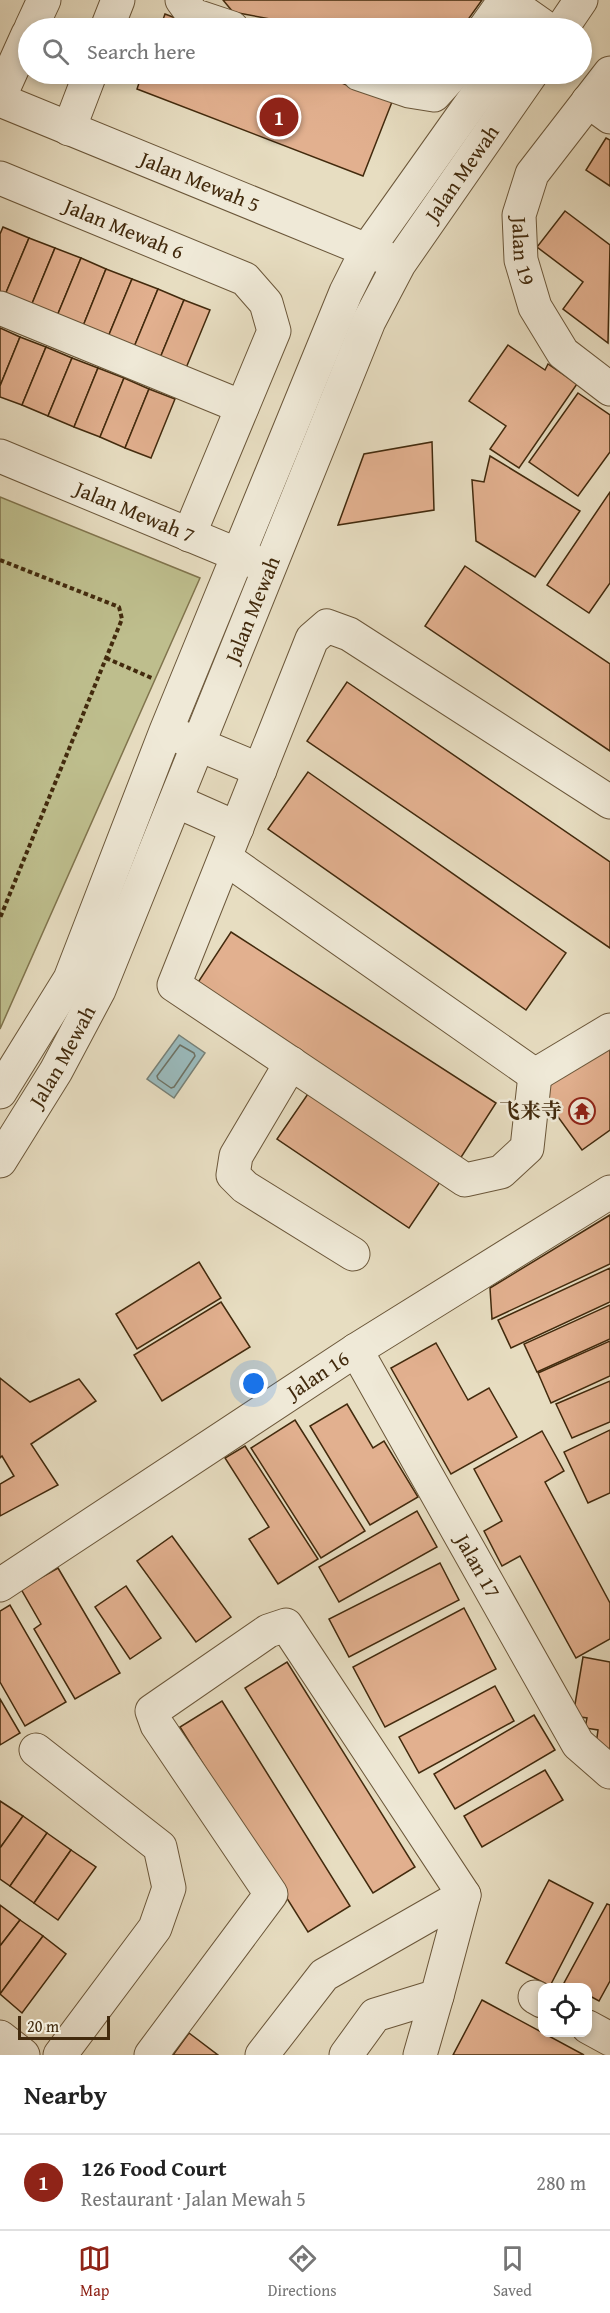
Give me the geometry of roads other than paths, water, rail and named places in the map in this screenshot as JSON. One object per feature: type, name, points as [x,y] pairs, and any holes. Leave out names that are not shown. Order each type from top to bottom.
[{"type":"street","points":[[36,18],[44,0]]},
{"type":"street","points":[[111,18],[118,0]]},
{"type":"street","points":[[182,0],[193,15],[202,18]]},
{"type":"street","points":[[569,18],[581,0]]},
{"type":"street","points":[[511,18],[526,12]]},
{"type":"street","points":[[0,98],[18,57]]},
{"type":"street","name":"Jalan 19","points":[[610,73],[599,109],[532,174],[519,215],[522,260],[535,307],[563,353],[610,389]]},
{"type":"street","points":[[69,129],[86,84]]},
{"type":"street","points":[[388,84],[408,91],[434,95],[444,84]]},
{"type":"street","name":"Jalan Mewah","points":[[0,1092],[70,979],[166,731],[346,292],[367,250],[485,84]]},
{"type":"street","name":"Jalan Mewah","points":[[0,1161],[56,1071],[99,990],[369,321],[399,264],[524,84]]},
{"type":"street","name":"Jalan Mewah 5","points":[[0,98],[69,129],[399,264]]},
{"type":"street","name":"Jalan Mewah 6","points":[[0,178],[245,279],[266,303],[274,331],[242,407]]},
{"type":"street","points":[[0,308],[242,407],[189,535]]},
{"type":"street","name":"Jalan Mewah 7","points":[[0,456],[270,568]]},
{"type":"street","points":[[535,1075],[527,1148],[501,1172],[465,1179],[174,985],[312,639],[327,626],[349,634],[610,802]]},
{"type":"street","points":[[166,731],[260,770]]},
{"type":"street","points":[[176,801],[237,828]]},
{"type":"street","points":[[225,858],[535,1075]]},
{"type":"street","points":[[535,1075],[610,1030]]},
{"type":"street","points":[[291,1063],[236,1156],[233,1175],[245,1187],[353,1254]]},
{"type":"street","name":"Jalan 16","points":[[0,1585],[356,1350],[610,1192]]},
{"type":"street","name":"Jalan 17","points":[[356,1350],[578,1744],[610,1772]]},
{"type":"street","points":[[152,2055],[271,1894],[157,1725],[152,1710],[268,1631],[286,1625],[464,1895],[420,2055]]},
{"type":"street","points":[[36,1750],[159,1847],[169,1887],[155,1928],[60,2055]]},
{"type":"street","points":[[262,2055],[324,1976],[464,1895]]},
{"type":"street","points":[[346,2055],[375,2015],[437,1996]]},
{"type":"street","points":[[592,2029],[610,2039]]},
{"type":"street","points":[[0,2037],[23,2055]]},
{"type":"water","points":[[179,1035],[205,1053],[174,1098],[147,1079]]},
{"type":"place","name":"126 Food Court","points":[[279,117]]},
{"type":"place","name":"飞来寺","points":[[582,1111]]}]
